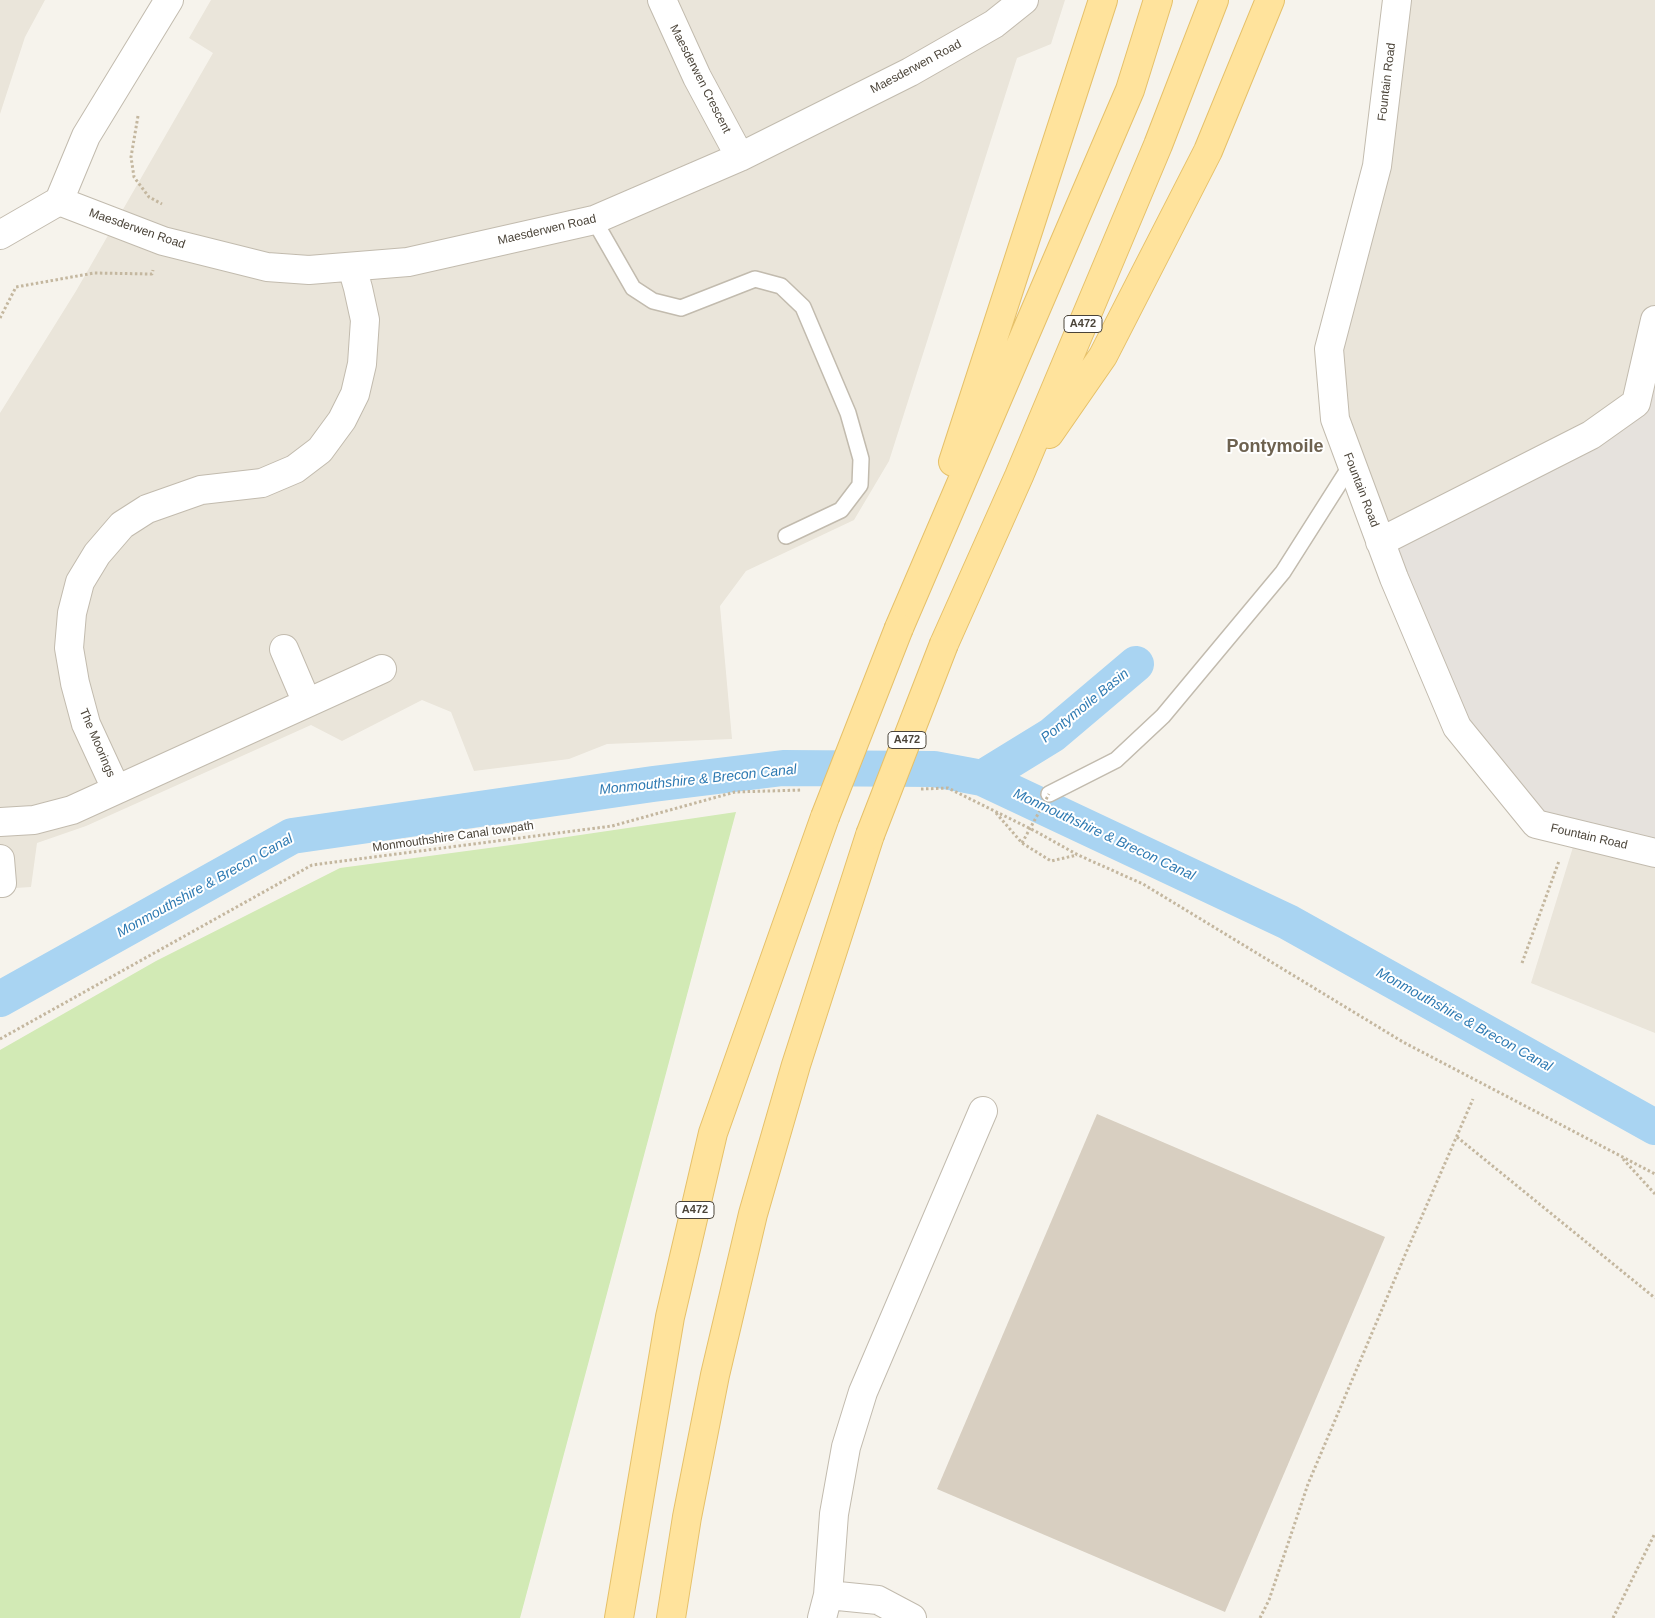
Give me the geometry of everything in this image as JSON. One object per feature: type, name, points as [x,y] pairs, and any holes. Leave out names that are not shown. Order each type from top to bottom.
[{"type":"main road","points":[[899,628],[1103,0]]},
{"type":"main road","name":"A472","points":[[619,1618],[670,1317],[713,1133],[825,817],[899,628],[1130,90],[1158,0]]},
{"type":"main road","name":"A472","points":[[671,1618],[687,1517],[715,1375],[753,1214],[796,1065],[870,836],[944,644],[1019,476],[1154,155],[1214,0]]},
{"type":"main road","points":[[1019,476],[1104,356],[1208,151],[1270,0]]},
{"type":"street","points":[[0,236],[59,201],[86,136],[169,0]]},
{"type":"street","name":"Maesderwen Crescent","points":[[662,0],[697,77],[740,157]]},
{"type":"street","name":"Maesderwen Road","points":[[59,201],[164,241],[267,267],[309,270],[408,262],[594,220],[740,157],[910,72],[994,24],[1024,0]]},
{"type":"street","name":"Fountain Road","points":[[1397,0],[1377,166],[1329,349],[1334,419],[1380,542],[1457,727],[1536,824],[1655,852]]},
{"type":"street","name":"The Moorings","points":[[116,789],[86,724],[75,683],[69,648],[72,613],[80,582],[97,554],[122,525],[146,509],[201,490],[262,484],[295,469],[320,450],[342,420],[355,394],[362,364],[364,320],[352,267]]},
{"type":"street","points":[[1380,542],[1592,435],[1636,404],[1655,320]]},
{"type":"street","points":[[284,649],[307,703]]},
{"type":"street","name":"The Moorings","points":[[0,822],[34,820],[72,810],[382,669]]},
{"type":"street","points":[[912,1618],[878,1600],[825,1606],[834,1514],[846,1447],[862,1392],[983,1111]]},
{"type":"lane","points":[[594,220],[633,288],[653,301],[681,308],[755,279],[781,286],[803,306],[848,413],[861,459],[860,485],[841,510],[786,536]]},
{"type":"lane","points":[[1049,794],[1116,760],[1163,716],[1283,572],[1351,465]]},
{"type":"path","points":[[139,109],[131,157],[134,177],[149,197],[164,205]]},
{"type":"path","points":[[0,318],[16,287],[94,273],[152,274],[164,241]]},
{"type":"path","points":[[919,789],[948,788],[1078,855],[1143,884],[1403,1042],[1655,1174]]},
{"type":"path","name":"Monmouthshire Canal towpath","points":[[0,1039],[312,865],[612,826],[735,792],[802,790]]},
{"type":"path","points":[[1022,843],[1049,794]]},
{"type":"path","points":[[994,811],[1022,843],[1051,861],[1078,855]]},
{"type":"path","points":[[1522,963],[1569,832]]},
{"type":"path","points":[[1260,1618],[1269,1600],[1308,1484],[1473,1099]]},
{"type":"path","points":[[1457,1137],[1655,1298]]},
{"type":"path","points":[[1621,1156],[1655,1194]]},
{"type":"path","points":[[1613,1618],[1655,1534]]},
{"type":"shaded area","points":[[0,0],[45,0],[25,37],[0,114]]},
{"type":"shaded area","points":[[211,0],[1065,0],[1051,44],[1017,58],[889,461],[854,520],[746,571],[720,606],[732,739],[607,744],[569,759],[474,771],[451,712],[422,700],[342,741],[311,725],[86,826],[37,843],[31,887],[0,889],[0,413],[76,291],[213,53],[189,38]]},
{"type":"shaded area","points":[[1397,0],[1655,0],[1655,320],[1636,403],[1380,542],[1329,349]]},
{"type":"shaded area","points":[[1655,320],[1655,853],[1536,824],[1457,727],[1380,542],[1635,404]]},
{"type":"shaded area","points":[[1577,834],[1655,861],[1655,1033],[1531,983]]},
{"type":"green space","points":[[736,812],[520,1618],[0,1618],[0,1050],[156,961],[340,868]]},
{"type":"building","points":[[1097,1114],[1385,1237],[1225,1612],[937,1489]]},
{"type":"waterway","name":"Pontymoile Basin","points":[[982,778],[1052,735],[1136,664]]},
{"type":"waterway","name":"Monmouthshire & Brecon Canal","points":[[0,999],[292,836],[653,784],[783,768],[934,769],[982,778],[1288,922],[1655,1127]]},
{"type":"district","name":"Pontymoile","points":[[1275,447]]}]
